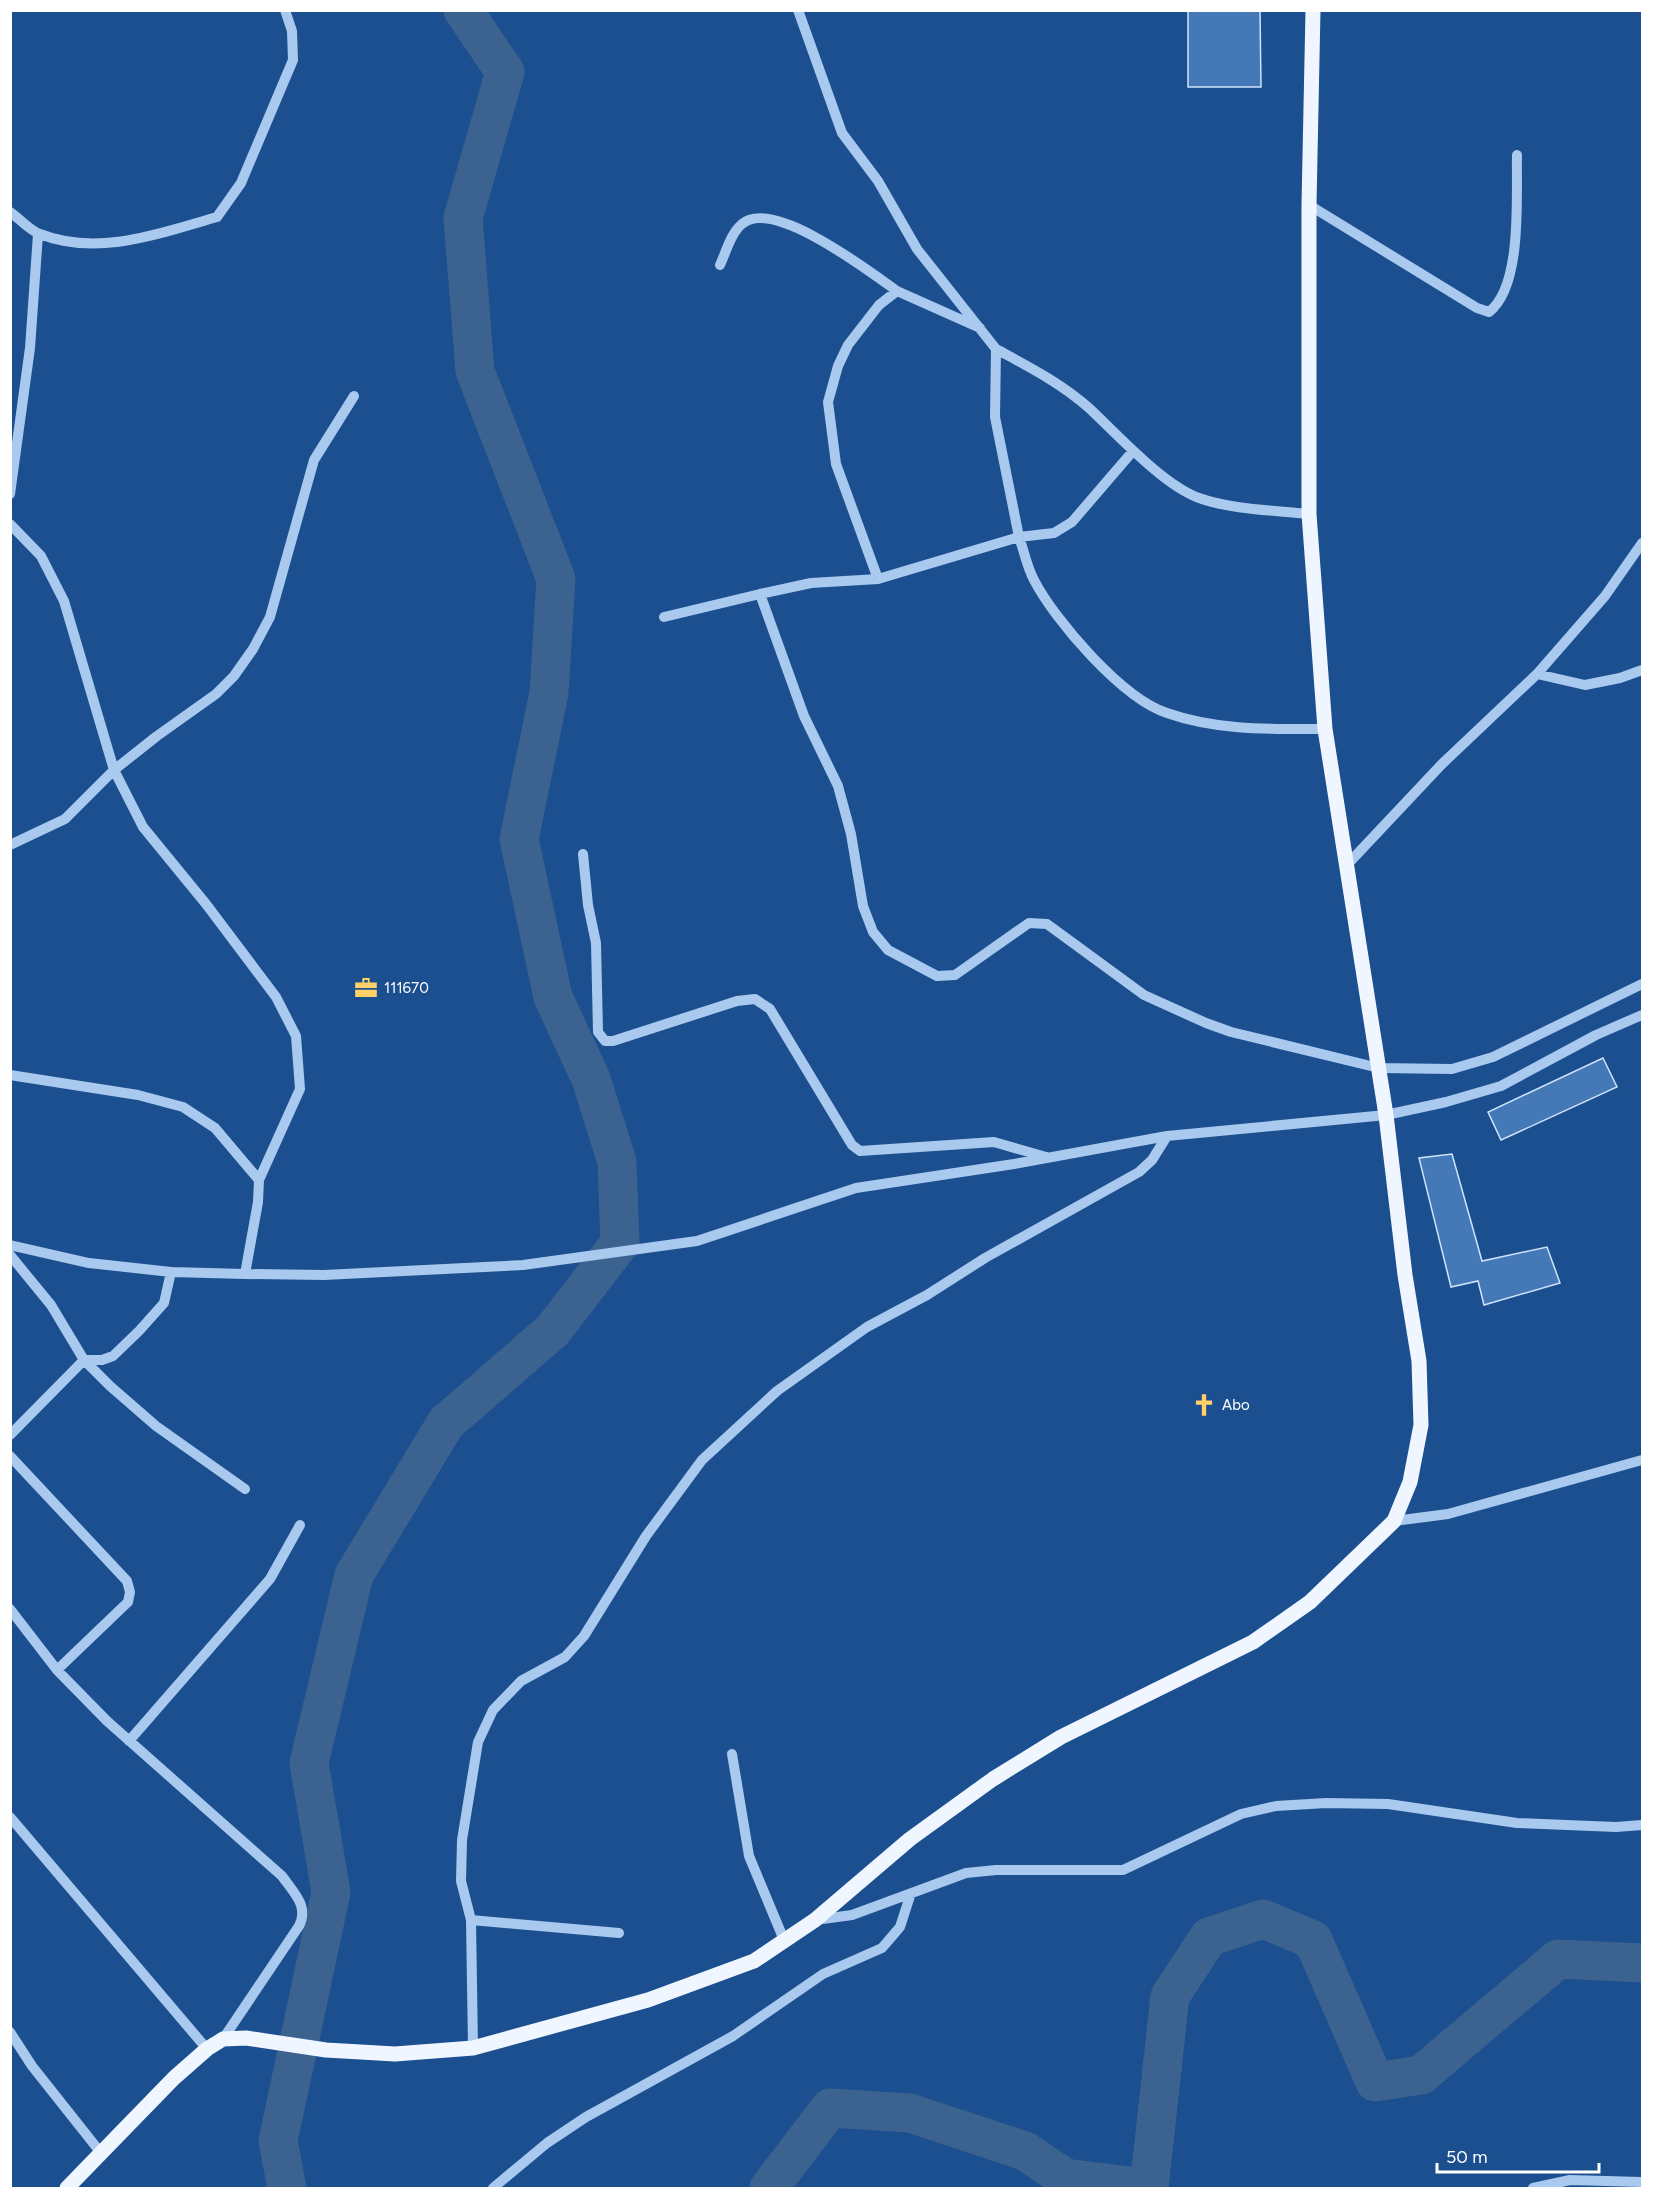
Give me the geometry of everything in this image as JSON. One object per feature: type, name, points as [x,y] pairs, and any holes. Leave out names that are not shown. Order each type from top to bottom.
[{"type":"main road","points":[[67,2188],[207,2049],[223,2039],[246,2038],[326,2050],[422,2054],[473,2048],[648,2000],[754,1961],[815,1920],[910,1839],[993,1779],[1061,1737],[1253,1642],[1310,1602],[1394,1521],[1410,1482],[1421,1425],[1419,1361],[1386,1115],[1325,729],[1309,514],[1309,205],[1313,10]]},
{"type":"street","points":[[10,212],[38,234],[89,245],[122,242],[217,217],[241,183],[293,60],[292,31],[285,10]]},
{"type":"street","points":[[798,10],[842,133],[878,181],[918,249],[996,349],[1049,377],[1088,407],[1132,451],[1197,497],[1223,504],[1309,514]]},
{"type":"street","points":[[1309,205],[1477,308],[1489,312],[1499,304],[1514,260],[1517,155]]},
{"type":"street","points":[[720,265],[741,224],[753,218],[771,220],[809,233],[897,291],[982,329]]},
{"type":"street","points":[[10,494],[30,348],[38,234]]},
{"type":"street","points":[[878,579],[836,464],[828,402],[838,366],[848,345],[879,305],[897,291]]},
{"type":"street","points":[[996,349],[995,417],[1019,537],[1033,578],[1048,605],[1103,669],[1164,712],[1222,726],[1325,729]]},
{"type":"street","points":[[10,845],[66,819],[114,770],[216,694],[234,676],[253,649],[270,617],[314,460],[329,432],[341,418],[354,396]]},
{"type":"street","points":[[664,617],[811,584],[878,579],[1019,537],[1054,533],[1072,522],[1132,451]]},
{"type":"street","points":[[10,524],[41,556],[63,601],[114,770],[143,827],[206,904],[276,998],[296,1036],[300,1089],[259,1180],[258,1202],[245,1274]]},
{"type":"street","points":[[1345,867],[1441,765],[1537,674],[1605,596],[1642,543]]},
{"type":"street","points":[[760,594],[804,716],[838,786],[851,834],[863,906],[873,932],[888,950],[937,976],[955,975],[1029,923],[1047,924],[1144,995],[1231,1032],[1379,1068],[1452,1069],[1493,1058],[1642,984]]},
{"type":"street","points":[[1537,674],[1585,685],[1620,678],[1642,670]]},
{"type":"street","points":[[583,854],[588,906],[596,943],[598,1032],[605,1041],[613,1041],[737,1001],[755,999],[770,1009],[852,1145],[860,1151],[994,1142],[1049,1158]]},
{"type":"street","points":[[10,1245],[89,1263],[171,1272],[324,1275],[523,1265],[697,1241],[856,1188],[1049,1158],[1167,1136],[1386,1115],[1446,1102],[1501,1086],[1596,1035],[1642,1015]]},
{"type":"street","points":[[10,1075],[138,1095],[183,1107],[215,1128],[259,1180]]},
{"type":"street","points":[[473,2048],[471,1920],[461,1881],[462,1840],[478,1742],[493,1710],[521,1682],[565,1657],[584,1636],[646,1536],[702,1460],[777,1391],[867,1327],[927,1295],[985,1258],[1139,1172],[1152,1160],[1167,1136]]},
{"type":"street","points":[[10,1255],[51,1305],[84,1360],[156,1426],[245,1489]]},
{"type":"street","points":[[10,1435],[84,1360],[102,1360],[113,1356],[139,1331],[164,1304],[171,1272]]},
{"type":"street","points":[[10,1456],[127,1581],[130,1592],[128,1602],[57,1670]]},
{"type":"street","points":[[1394,1521],[1448,1514],[1642,1460]]},
{"type":"street","points":[[129,1741],[270,1579],[300,1525]]},
{"type":"street","points":[[10,1609],[57,1670],[129,1741],[282,1876],[302,1904],[304,1916],[299,1926],[223,2039]]},
{"type":"street","points":[[732,1754],[749,1856],[784,1940]]},
{"type":"street","points":[[815,1920],[852,1915],[966,1873],[996,1870],[1123,1870],[1241,1814],[1276,1806],[1326,1803],[1388,1804],[1517,1823],[1616,1827],[1642,1825]]},
{"type":"street","points":[[10,1817],[207,2049]]},
{"type":"street","points":[[493,2188],[547,2143],[586,2118],[734,2036],[823,1974],[882,1948],[900,1927],[910,1893]]},
{"type":"street","points":[[471,1920],[620,1933]]},
{"type":"street","points":[[10,2032],[32,2066],[101,2153]]},
{"type":"street","points":[[1533,2188],[1570,2180],[1642,2182]]},
{"type":"building","points":[[1188,10],[1260,10],[1261,87],[1188,87]]},
{"type":"building","points":[[1603,1058],[1617,1087],[1501,1140],[1488,1112]]},
{"type":"building","points":[[1452,1154],[1482,1261],[1547,1247],[1560,1283],[1484,1305],[1478,1281],[1451,1287],[1419,1158]]},
{"type":"waterway","points":[[287,2188],[278,2141],[331,1892],[309,1763],[354,1575],[446,1423],[553,1330],[620,1243],[617,1162],[591,1079],[553,997],[519,839],[549,693],[556,579],[475,371],[463,218],[505,72],[463,10]]},
{"type":"waterway","points":[[1149,2188],[1170,1996],[1209,1937],[1263,1919],[1313,1940],[1375,2082],[1421,2075],[1558,1959],[1642,1963]]},
{"type":"waterway","points":[[769,2188],[830,2108],[910,2113],[1025,2151],[1065,2178],[1147,2188]]},
{"type":"place","name":"111670","points":[[366,988]]},
{"type":"place","name":"Abo","points":[[1204,1405]]}]
